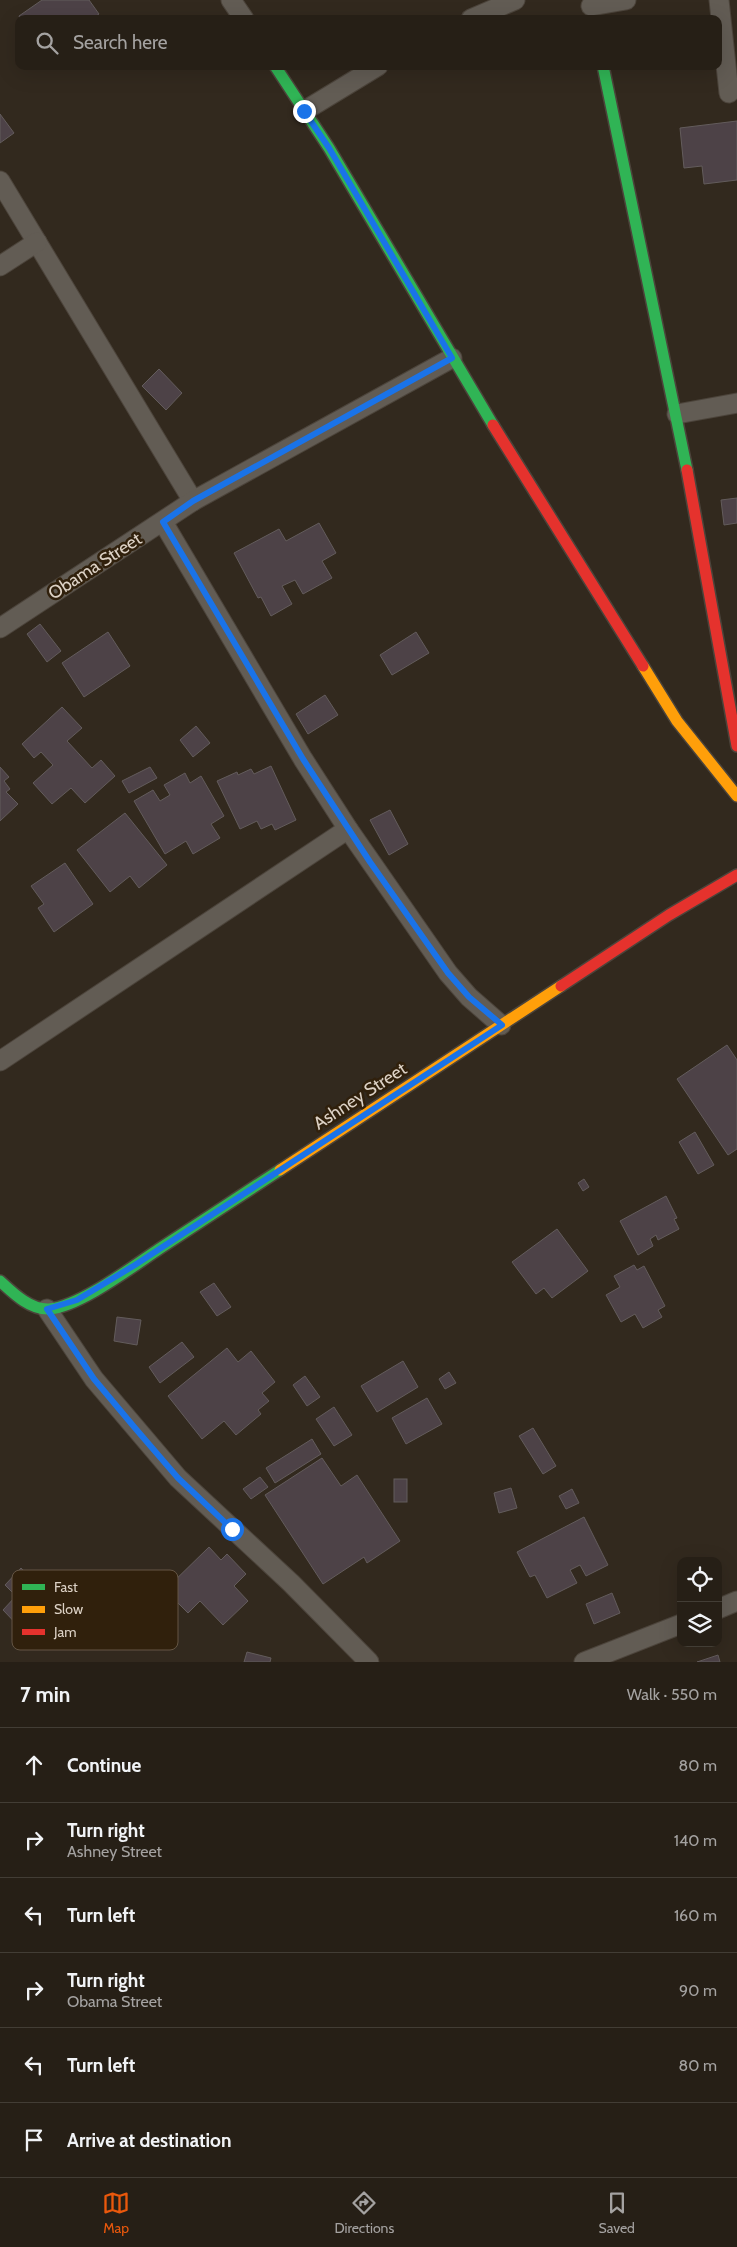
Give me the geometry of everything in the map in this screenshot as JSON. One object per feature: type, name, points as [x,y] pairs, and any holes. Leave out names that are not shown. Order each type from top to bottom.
[{"type":"street","points":[[231,0],[241,15]]},
{"type":"street","points":[[480,15],[515,0]]},
{"type":"street","points":[[591,8],[626,0]]},
{"type":"street","points":[[719,0],[721,15]]},
{"type":"street","points":[[722,28],[729,93]]},
{"type":"street","points":[[278,70],[329,148],[452,358],[677,721],[737,796]]},
{"type":"street","points":[[304,111],[371,70]]},
{"type":"street","points":[[604,70],[677,414],[717,622],[737,746]]},
{"type":"street","points":[[0,181],[193,501]]},
{"type":"street","points":[[0,266],[37,242]]},
{"type":"street","name":"Obama Street","points":[[0,628],[193,501],[452,358]]},
{"type":"street","points":[[677,414],[737,403]]},
{"type":"street","points":[[163,522],[303,759],[348,829],[448,973],[469,997],[502,1025]]},
{"type":"street","points":[[0,1061],[348,829]]},
{"type":"street","name":"Ashney Street","points":[[47,1309],[77,1300],[135,1265],[669,915],[737,875]]},
{"type":"street","points":[[0,1281],[28,1303],[47,1309],[94,1379],[178,1478],[291,1582],[369,1662]]},
{"type":"street","points":[[722,1607],[737,1601]]},
{"type":"street","points":[[584,1662],[677,1626]]},
{"type":"building","points":[[42,0],[89,0],[99,14],[98,15],[20,15]]},
{"type":"building","points":[[0,114],[14,133],[0,143]]},
{"type":"building","points":[[737,121],[737,180],[704,184],[702,166],[684,168],[680,128]]},
{"type":"building","points":[[159,369],[182,393],[166,410],[142,386]]},
{"type":"building","points":[[737,498],[737,523],[724,525],[721,500]]},
{"type":"building","points":[[319,523],[336,553],[322,561],[332,578],[303,594],[295,580],[282,586],[292,604],[271,616],[261,597],[258,598],[234,553],[279,529],[286,541]]},
{"type":"building","points":[[40,624],[61,651],[47,662],[27,634]]},
{"type":"building","points":[[108,632],[130,666],[84,697],[62,663]]},
{"type":"building","points":[[416,632],[429,653],[392,675],[380,655]]},
{"type":"building","points":[[325,695],[338,715],[308,734],[296,714]]},
{"type":"building","points":[[62,707],[82,728],[67,741],[92,768],[101,760],[115,776],[85,803],[71,788],[52,804],[33,783],[53,765],[41,752],[34,758],[22,744]]},
{"type":"building","points":[[196,726],[210,743],[193,757],[180,740]]},
{"type":"building","points":[[271,766],[296,820],[275,830],[272,824],[261,829],[257,821],[240,829],[217,781],[237,772],[238,775],[251,769],[254,774]]},
{"type":"building","points":[[0,767],[9,777],[4,781],[10,789],[6,792],[18,804],[0,821]]},
{"type":"building","points":[[150,767],[157,778],[129,793],[122,781]]},
{"type":"building","points":[[185,773],[190,783],[201,776],[224,816],[211,824],[220,838],[193,854],[186,841],[165,854],[134,801],[153,790],[160,801],[170,795],[164,785]]},
{"type":"building","points":[[390,810],[408,844],[389,855],[370,820]]},
{"type":"building","points":[[125,813],[167,865],[139,888],[130,876],[110,892],[77,850]]},
{"type":"building","points":[[65,863],[93,904],[54,932],[38,908],[44,904],[31,886]]},
{"type":"building","points":[[727,1045],[737,1060],[737,1149],[728,1155],[677,1079]]},
{"type":"building","points":[[695,1132],[714,1165],[698,1174],[679,1142]]},
{"type":"building","points":[[584,1179],[589,1187],[583,1191],[578,1183]]},
{"type":"building","points":[[666,1196],[677,1218],[674,1219],[679,1229],[658,1240],[656,1235],[650,1239],[653,1246],[638,1255],[620,1221]]},
{"type":"building","points":[[557,1229],[588,1271],[552,1298],[544,1288],[536,1294],[512,1262]]},
{"type":"building","points":[[634,1265],[637,1270],[644,1266],[665,1306],[658,1310],[662,1317],[643,1328],[635,1314],[621,1322],[606,1295],[620,1287],[614,1276]]},
{"type":"building","points":[[214,1283],[231,1307],[217,1316],[200,1292]]},
{"type":"building","points":[[117,1317],[141,1320],[137,1345],[114,1341]]},
{"type":"building","points":[[182,1342],[194,1357],[160,1383],[149,1367]]},
{"type":"building","points":[[227,1348],[238,1362],[251,1351],[275,1382],[262,1393],[269,1401],[258,1410],[261,1414],[236,1435],[224,1421],[202,1439],[168,1396]]},
{"type":"building","points":[[403,1361],[418,1387],[377,1412],[361,1386]]},
{"type":"building","points":[[449,1372],[456,1383],[445,1389],[439,1379]]},
{"type":"building","points":[[305,1376],[320,1397],[307,1406],[293,1385]]},
{"type":"building","points":[[427,1398],[442,1424],[406,1444],[392,1418]]},
{"type":"building","points":[[334,1407],[352,1435],[334,1446],[316,1419]]},
{"type":"building","points":[[533,1428],[556,1466],[543,1474],[519,1436]]},
{"type":"building","points":[[312,1439],[321,1454],[275,1483],[266,1468]]},
{"type":"building","points":[[322,1458],[341,1486],[357,1475],[400,1541],[367,1563],[364,1557],[323,1584],[265,1495]]},
{"type":"building","points":[[260,1477],[268,1487],[251,1499],[243,1489]]},
{"type":"building","points":[[394,1479],[407,1479],[407,1502],[394,1502]]},
{"type":"building","points":[[511,1488],[517,1508],[499,1513],[494,1493]]},
{"type":"building","points":[[572,1489],[579,1503],[566,1509],[559,1496]]},
{"type":"building","points":[[584,1517],[608,1565],[586,1576],[580,1565],[570,1570],[577,1583],[547,1598],[535,1575],[530,1577],[517,1552]]},
{"type":"building","points":[[209,1547],[221,1560],[227,1554],[246,1574],[234,1586],[248,1601],[223,1625],[200,1601],[188,1613],[178,1603],[178,1577]]},
{"type":"building","points":[[12,1578],[12,1592],[5,1585]]},
{"type":"building","points":[[612,1593],[620,1613],[594,1624],[586,1604]]},
{"type":"building","points":[[12,1600],[12,1619],[3,1610]]},
{"type":"building","points":[[247,1652],[271,1658],[270,1662],[244,1662]]},
{"type":"building","points":[[718,1655],[720,1662],[697,1662]]},
{"type":"traffic: fast","points":[[278,70],[329,148],[493,425]]},
{"type":"traffic: fast","points":[[604,70],[687,470]]},
{"type":"traffic: fast","points":[[0,1281],[22,1300],[35,1307],[42,1309],[61,1307],[90,1294],[280,1170]]},
{"type":"traffic: slow","points":[[643,666],[677,721],[737,796]]},
{"type":"traffic: slow","points":[[280,1170],[561,986]]},
{"type":"traffic: jam","points":[[493,425],[643,666]]},
{"type":"traffic: jam","points":[[687,470],[737,746]]},
{"type":"traffic: jam","points":[[561,986],[669,915],[737,875]]},
{"type":"route","points":[[232,1529],[178,1478],[135,1428],[94,1379],[47,1309],[77,1300],[135,1265],[502,1025],[469,997],[448,973],[370,862],[303,759],[163,522],[193,501],[452,358],[329,148],[304,111]]}]
